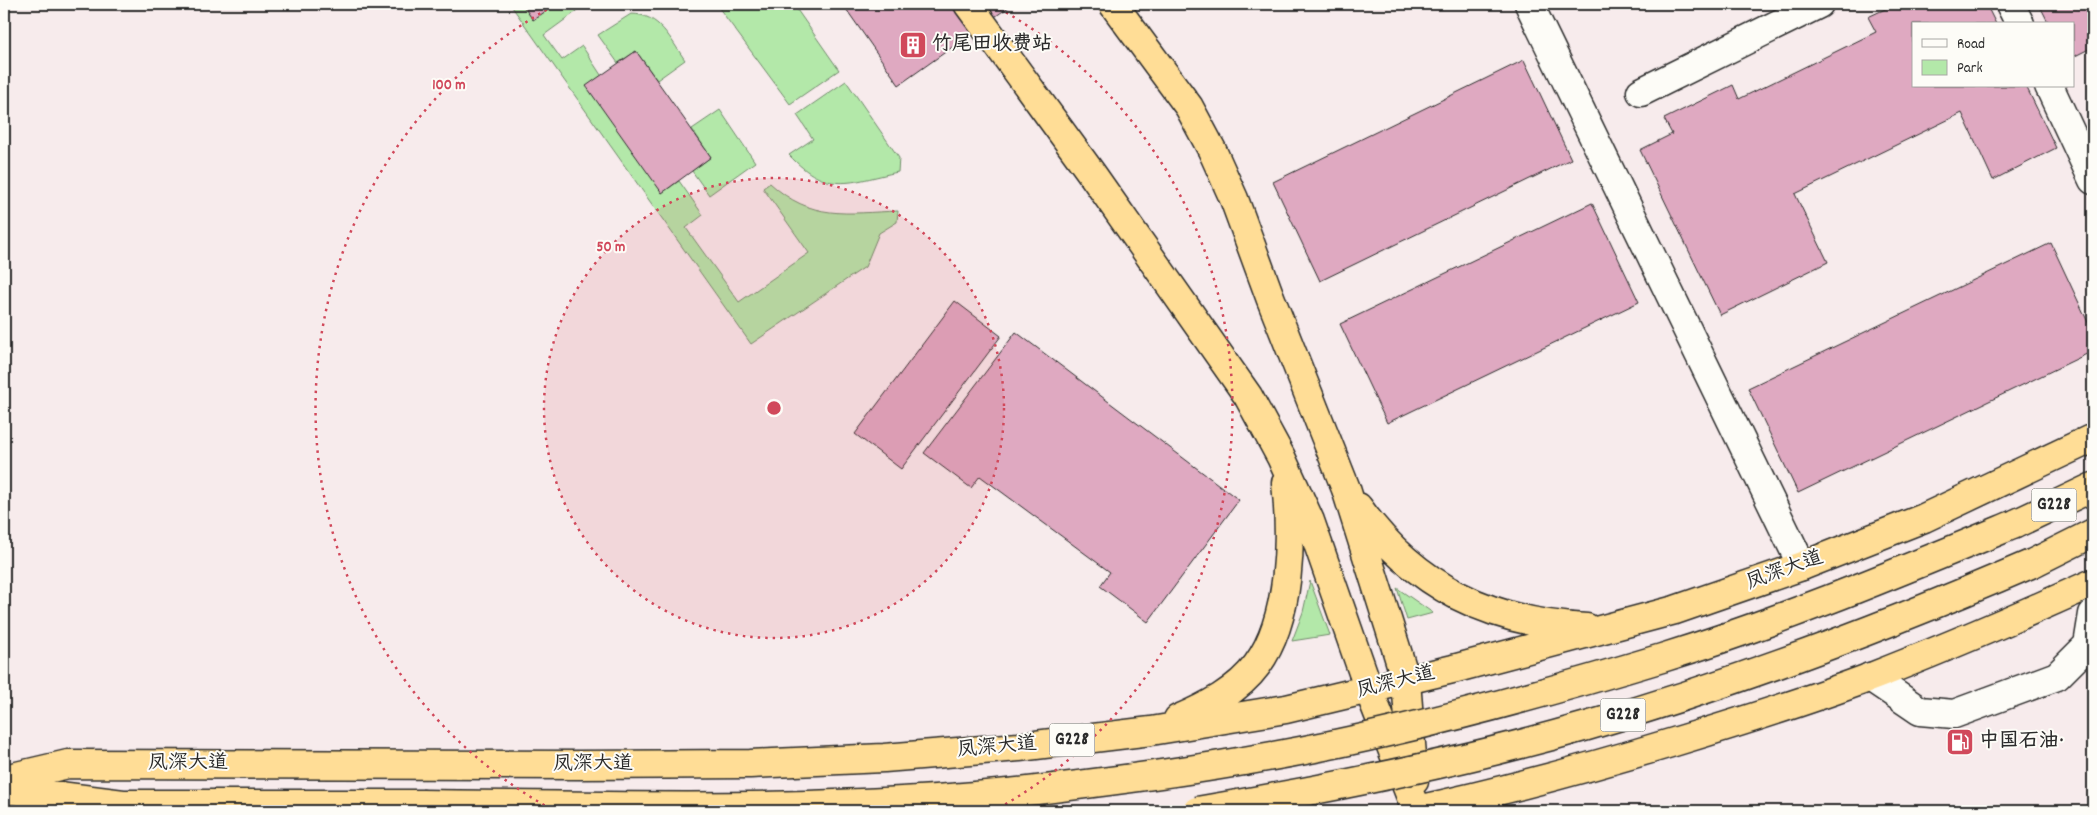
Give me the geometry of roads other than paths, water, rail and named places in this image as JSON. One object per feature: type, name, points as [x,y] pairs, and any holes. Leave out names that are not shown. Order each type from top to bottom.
[{"type":"highway","points":[[968,4],[1098,182],[1248,396],[1281,457],[1310,520],[1369,690],[1414,811]]},
{"type":"highway","points":[[1113,4],[1189,107],[1212,150],[1234,199],[1346,489],[1406,681],[1414,811]]},
{"type":"highway","name":"凤深大道","points":[[4,780],[68,764],[750,764],[884,758],[1019,747],[1151,731],[1286,709],[1406,681],[1675,610],[1802,566],[1924,518],[2093,438]]},
{"type":"highway","points":[[1151,731],[1192,713],[1235,687],[1257,666],[1267,649],[1279,615],[1288,556],[1288,497],[1281,457]]},
{"type":"highway","name":"凤深大道","points":[[4,789],[123,804],[422,804],[665,807],[912,800],[1033,790],[1151,775],[1270,756],[1390,732],[1565,686],[1664,657],[1843,594],[2015,524],[2093,487]]},
{"type":"highway","points":[[1346,489],[1370,523],[1396,553],[1426,577],[1458,597],[1514,618],[1572,627],[1611,628]]},
{"type":"highway","name":"G228","points":[[1197,811],[1400,773],[1585,726],[1676,699],[1856,636],[1945,601],[2093,533]]},
{"type":"highway","name":"G228","points":[[1414,811],[1460,801],[1609,761],[1736,723],[1870,677],[2012,620],[2093,583]]},
{"type":"lane","points":[[1529,4],[1802,566]]},
{"type":"lane","points":[[1641,92],[1819,4]]},
{"type":"lane","points":[[2010,4],[2019,22]]},
{"type":"lane","points":[[2050,88],[2093,180]]},
{"type":"lane","points":[[1870,677],[1920,711],[1954,714],[2057,676],[2088,645],[2093,614]]},
{"type":"place","name":"竹尾田收费站","points":[[913,45]]},
{"type":"place","name":"中国石油·","points":[[1960,742]]}]
